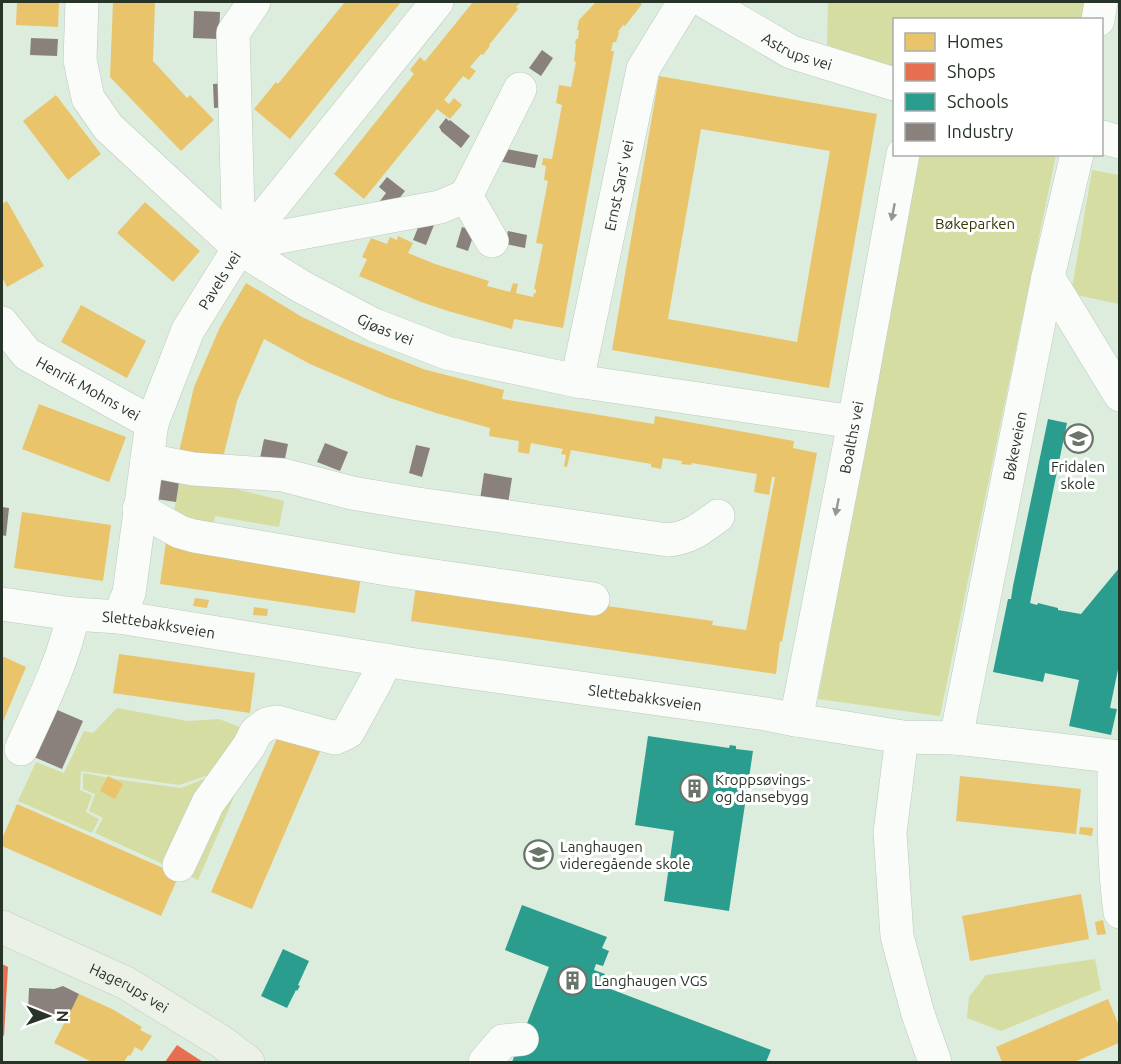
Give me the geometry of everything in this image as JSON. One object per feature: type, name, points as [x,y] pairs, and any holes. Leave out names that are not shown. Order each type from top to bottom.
[{"type":"main road","name":"Hagerups vei","points":[[2,927],[126,983],[222,1042],[248,1062]]},
{"type":"street","name":"Gjøas vei","points":[[82,2],[80,60],[88,98],[108,127],[239,248],[302,287],[374,326],[447,353],[577,381],[854,422]]},
{"type":"street","points":[[254,2],[233,33],[239,248],[279,237],[440,207],[466,196],[520,89]]},
{"type":"street","name":"Pavels vei","points":[[119,617],[129,593],[152,423],[188,330],[239,248],[437,2]]},
{"type":"street","name":"Ernst Sars' vei","points":[[577,381],[643,69],[684,2]]},
{"type":"street","name":"Astrups vei","points":[[706,2],[791,52],[893,84]]},
{"type":"street","points":[[1098,18],[1101,2]]},
{"type":"street","points":[[1103,138],[1119,142]]},
{"type":"street","name":"Boalths vei","points":[[796,720],[903,156]]},
{"type":"street","name":"Bøkeveien","points":[[956,738],[1048,277],[1077,156]]},
{"type":"street","points":[[466,196],[492,241]]},
{"type":"street","points":[[1048,277],[1119,395]]},
{"type":"street","name":"Henrik Mohns vei","points":[[2,323],[27,354],[152,423]]},
{"type":"street","points":[[147,460],[194,469],[284,475],[352,493],[668,540],[681,539],[690,535],[718,516]]},
{"type":"street","points":[[140,509],[180,532],[194,536],[393,570],[593,599]]},
{"type":"street","name":"Slettebakksveien","points":[[2,604],[73,614],[119,617],[386,660],[766,714],[902,737],[956,738],[1117,757],[1114,830],[1119,912]]},
{"type":"street","points":[[21,749],[58,666],[73,614]]},
{"type":"street","points":[[179,865],[208,804],[249,746],[256,732],[267,724],[277,722],[335,738],[341,736],[348,732],[386,660]]},
{"type":"street","points":[[902,737],[890,833],[897,936],[918,1014],[935,1062]]},
{"type":"street","points":[[484,1062],[503,1041],[522,1038]]},
{"type":"green space","points":[[828,2],[1091,2],[1089,18],[893,18],[893,67],[827,45]]},
{"type":"green space","name":"Bøkeparken","points":[[920,156],[1056,156],[940,716],[818,699]]},
{"type":"green space","points":[[1092,170],[1119,175],[1119,304],[1071,294]]},
{"type":"green space","points":[[179,482],[221,485],[284,501],[279,527],[215,516],[212,533],[173,519]]},
{"type":"green space","points":[[117,708],[188,721],[219,719],[242,728],[220,771],[179,785],[81,771],[80,790],[92,795],[86,812],[99,819],[92,833],[18,801],[36,762],[64,773],[84,731],[93,733]]},
{"type":"green space","points":[[83,773],[181,788],[214,775],[234,797],[198,880],[95,833],[103,818],[89,811],[95,794],[83,789]]},
{"type":"green space","points":[[1095,959],[1101,990],[1001,1031],[967,1018],[969,997],[986,975]]},
{"type":"building: Homes","points":[[17,2],[59,2],[58,27],[16,25]]},
{"type":"building: Homes","points":[[113,2],[155,2],[153,61],[187,98],[190,95],[214,120],[181,151],[110,77]]},
{"type":"building: Homes","points":[[345,2],[401,2],[290,139],[254,109],[276,82],[278,84]]},
{"type":"building: Homes","points":[[473,2],[521,2],[483,55],[481,54],[470,67],[476,71],[469,80],[463,76],[444,100],[449,104],[454,98],[462,105],[450,119],[437,109],[364,199],[334,174],[414,74],[410,70],[420,57],[426,60]]},
{"type":"building: Homes","points":[[596,2],[639,2],[642,4],[618,32],[616,42],[613,42],[611,51],[614,51],[563,328],[514,319],[512,329],[421,302],[359,276],[367,259],[362,257],[371,238],[387,244],[390,237],[397,240],[398,236],[413,243],[408,253],[489,281],[487,286],[510,292],[513,283],[518,284],[516,293],[533,297],[536,293],[534,289],[543,244],[536,243],[548,181],[544,180],[546,166],[542,165],[543,158],[552,159],[562,105],[556,103],[559,85],[571,87],[576,62],[574,61],[575,44],[578,39],[579,20]]},
{"type":"building: Homes","points":[[659,76],[877,114],[829,388],[612,350]],"holes":[[[701,129],[830,151],[797,342],[668,319]]]},
{"type":"building: Homes","points":[[56,95],[101,154],[68,180],[23,121]]},
{"type":"building: Homes","points":[[7,201],[44,266],[7,287],[2,277],[2,204]]},
{"type":"building: Homes","points":[[145,202],[200,251],[173,282],[117,233]]},
{"type":"building: Homes","points":[[246,283],[302,317],[351,340],[423,369],[504,390],[502,399],[654,424],[655,416],[794,441],[793,448],[817,453],[782,642],[780,641],[776,674],[411,621],[417,579],[713,621],[712,625],[746,630],[775,477],[772,477],[769,495],[754,492],[757,474],[692,463],[691,465],[681,464],[682,461],[663,458],[661,469],[651,467],[651,464],[571,450],[567,467],[564,466],[566,455],[561,454],[563,449],[531,443],[529,454],[518,452],[519,441],[489,436],[490,428],[387,397],[310,364],[264,339],[237,401],[221,466],[178,456],[194,387],[220,327]]},
{"type":"building: Homes","points":[[81,305],[146,341],[127,378],[61,342]]},
{"type":"building: Homes","points":[[39,404],[126,437],[109,482],[22,449]]},
{"type":"building: Homes","points":[[22,512],[111,525],[103,581],[14,568]]},
{"type":"building: Homes","points":[[166,542],[362,571],[355,613],[160,584]]},
{"type":"building: Homes","points":[[195,598],[209,600],[207,608],[193,606]]},
{"type":"building: Homes","points":[[254,607],[268,609],[267,616],[253,615]]},
{"type":"building: Homes","points":[[119,654],[255,673],[250,713],[113,693]]},
{"type":"building: Homes","points":[[2,656],[26,667],[2,724]]},
{"type":"building: Homes","points":[[281,729],[322,747],[252,909],[211,892]]},
{"type":"building: Homes","points":[[108,776],[123,784],[115,799],[100,791]]},
{"type":"building: Homes","points":[[960,776],[1081,789],[1076,834],[956,821]]},
{"type":"building: Homes","points":[[17,804],[179,875],[161,916],[2,846],[2,839]]},
{"type":"building: Homes","points":[[1080,827],[1093,828],[1092,836],[1079,834]]},
{"type":"building: Homes","points":[[1081,894],[1089,939],[970,961],[962,916]]},
{"type":"building: Homes","points":[[1103,920],[1106,934],[1097,935],[1095,922]]},
{"type":"building: Homes","points":[[79,994],[112,1009],[142,1027],[140,1030],[152,1036],[142,1051],[135,1047],[124,1062],[92,1062],[54,1043]]},
{"type":"building: Homes","points":[[1108,999],[1119,1026],[1119,1043],[1074,1062],[1002,1062],[996,1047]]},
{"type":"building: Shops","points":[[2,964],[8,967],[4,1036],[2,1035]]},
{"type":"building: Shops","points":[[177,1045],[203,1062],[165,1062]]},
{"type":"building: Schools","points":[[1048,419],[1067,423],[1030,603],[1081,614],[1120,567],[1120,660],[1110,708],[1117,709],[1111,735],[1069,726],[1079,680],[1045,673],[1043,682],[993,672],[1008,599],[1011,599]]},
{"type":"building: Schools","name":"Kroppsøvings- og dansebygg","points":[[648,736],[729,748],[730,745],[736,746],[736,749],[753,751],[729,911],[664,901],[674,831],[635,825]]},
{"type":"building: Schools","name":"Langhaugen VGS","points":[[522,905],[607,937],[602,948],[609,951],[603,966],[596,964],[594,970],[605,974],[600,985],[771,1050],[766,1062],[512,1062],[549,967],[505,950]]},
{"type":"building: Schools","points":[[283,949],[309,961],[298,985],[300,986],[287,1008],[261,996]]},
{"type":"building: Industry","points":[[194,11],[220,12],[219,39],[193,38]]},
{"type":"building: Industry","points":[[31,38],[58,39],[57,56],[30,55]]},
{"type":"building: Industry","points":[[542,50],[553,58],[541,76],[529,68]]},
{"type":"building: Industry","points":[[227,83],[228,107],[214,108],[213,84]]},
{"type":"building: Industry","points":[[446,118],[470,136],[461,148],[439,127]]},
{"type":"building: Industry","points":[[501,148],[538,155],[535,168],[498,161]]},
{"type":"building: Industry","points":[[387,177],[405,191],[391,209],[380,201],[386,193],[379,187]]},
{"type":"building: Industry","points":[[421,220],[434,225],[426,245],[413,240]]},
{"type":"building: Industry","points":[[462,227],[475,231],[468,251],[456,247]]},
{"type":"building: Industry","points":[[508,231],[527,235],[525,248],[505,244]]},
{"type":"building: Industry","points":[[264,439],[288,444],[283,468],[259,463]]},
{"type":"building: Industry","points":[[325,443],[348,452],[340,471],[317,462]]},
{"type":"building: Industry","points":[[416,445],[430,448],[422,477],[409,473]]},
{"type":"building: Industry","points":[[484,473],[512,478],[508,504],[480,500]]},
{"type":"building: Industry","points":[[159,479],[179,482],[176,502],[156,499]]},
{"type":"building: Industry","points":[[2,507],[9,508],[6,536],[2,535]]},
{"type":"building: Industry","points":[[55,709],[83,721],[62,769],[34,757]]},
{"type":"building: Industry","points":[[63,986],[79,994],[66,1021],[50,1013],[28,1011],[29,988],[54,989]]},
{"type":"place","name":"Fridalen skole","points":[[1078,439]]},
{"type":"place","name":"Kroppsøvings- og dansebygg","points":[[694,788]]},
{"type":"place","name":"Langhaugen videregående skole","points":[[539,855]]},
{"type":"place","name":"Langhaugen VGS","points":[[573,980]]}]
